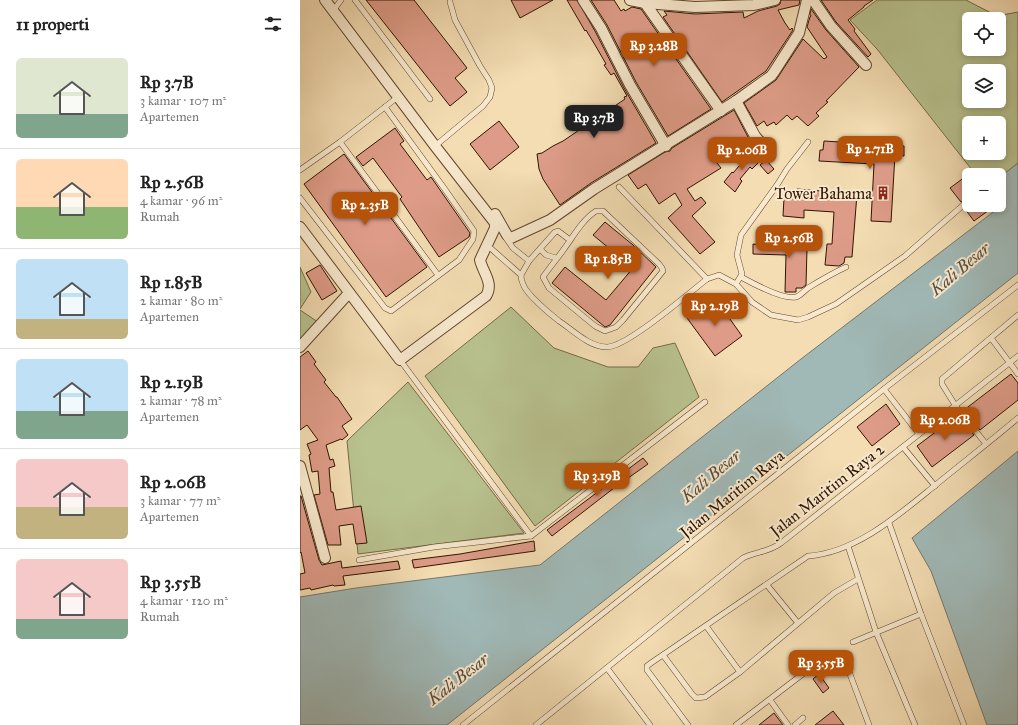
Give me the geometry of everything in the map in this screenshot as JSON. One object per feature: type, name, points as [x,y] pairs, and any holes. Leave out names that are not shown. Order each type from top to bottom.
[{"type":"street","points":[[300,227],[400,360],[486,296],[490,290],[480,260],[495,228],[495,223],[325,0]]},
{"type":"street","points":[[583,0],[601,28],[630,85],[666,146]]},
{"type":"street","points":[[630,0],[645,3],[754,5],[775,0]]},
{"type":"street","points":[[484,209],[493,212],[497,216],[507,235],[511,238],[550,220],[594,189],[721,111],[771,76],[799,33],[807,0]]},
{"type":"street","points":[[813,0],[831,26],[866,65]]},
{"type":"street","points":[[645,3],[721,111]]},
{"type":"street","points":[[736,101],[755,136],[770,153]]},
{"type":"street","points":[[300,348],[349,293]]},
{"type":"street","points":[[300,466],[325,558]]},
{"type":"lane","points":[[333,11],[342,0]]},
{"type":"lane","points":[[355,0],[430,99]]},
{"type":"lane","points":[[435,146],[483,106],[490,97],[492,88],[490,80],[480,66],[455,20],[450,2]]},
{"type":"lane","points":[[300,170],[340,142],[399,96]]},
{"type":"lane","points":[[300,198],[385,308],[391,312],[459,260],[474,239],[474,231],[385,107]]},
{"type":"lane","points":[[340,142],[438,275]]},
{"type":"lane","points":[[736,284],[742,274],[737,255],[741,235],[787,169],[808,142]]},
{"type":"lane","points":[[619,187],[707,279]]},
{"type":"lane","points":[[487,245],[521,275],[523,286],[540,305],[555,318],[590,342],[606,347],[617,345],[633,336],[707,279],[719,275],[736,284],[752,302],[771,315],[798,320],[808,317],[836,304],[906,256],[962,206]]},
{"type":"lane","points":[[596,211],[603,211],[659,264],[663,271],[616,327],[605,331],[595,326],[549,288],[543,277],[556,258],[591,214],[596,211]]},
{"type":"lane","points":[[495,223],[513,248],[529,261]]},
{"type":"lane","points":[[521,275],[529,261],[555,232],[558,231],[570,240]]},
{"type":"lane","points":[[540,249],[546,255],[556,258]]},
{"type":"lane","points":[[741,277],[761,288],[789,297],[797,297],[806,289],[846,267]]},
{"type":"lane","name":"Jalan Maritim Raya","points":[[463,725],[884,389],[1018,285]]},
{"type":"lane","points":[[986,444],[955,405],[942,384],[942,379],[1018,316]]},
{"type":"lane","points":[[991,338],[1018,374]]},
{"type":"lane","name":"Jalan Maritim Raya 2","points":[[536,725],[743,558],[772,549],[781,543],[1018,356]]},
{"type":"lane","points":[[400,360],[531,536]]},
{"type":"lane","points":[[884,389],[919,434]]},
{"type":"lane","points":[[360,560],[434,547],[531,536],[705,402]]},
{"type":"lane","points":[[688,725],[647,670],[647,666],[808,556],[822,555],[848,546],[889,523],[1018,418]]},
{"type":"lane","points":[[903,447],[935,486]]},
{"type":"lane","points":[[889,523],[921,614],[964,725]]},
{"type":"lane","points":[[848,546],[876,632],[915,725]]},
{"type":"lane","points":[[663,655],[696,698],[705,698],[740,672],[834,593],[858,579]]},
{"type":"lane","points":[[767,585],[798,623]]},
{"type":"lane","points":[[853,642],[921,614]]},
{"type":"lane","points":[[706,626],[740,672]]},
{"type":"lane","points":[[736,725],[825,657],[832,654],[840,655],[845,661],[869,725]]},
{"type":"lane","points":[[606,668],[650,725]]},
{"type":"lane","points":[[770,700],[788,725]]},
{"type":"lane","points":[[795,725],[803,718]]},
{"type":"lane","points":[[543,720],[547,725]]},
{"type":"green space","points":[[877,0],[966,0],[989,12],[962,12],[962,56],[1006,56],[1006,14],[1018,12],[1018,163],[1006,172],[1006,168],[970,168],[964,160],[1006,160],[1006,116],[962,116],[962,157],[877,49],[850,20]]},
{"type":"green space","points":[[300,267],[311,292],[300,309]]},
{"type":"green space","points":[[511,307],[554,348],[608,367],[638,367],[653,348],[675,343],[699,397],[535,526],[425,376]]},
{"type":"green space","points":[[300,310],[318,322],[300,341]]},
{"type":"green space","points":[[408,382],[524,533],[358,554],[347,441]]},
{"type":"water","name":"Kali Besar","points":[[1018,163],[1018,273],[447,725],[300,725],[300,597],[356,588],[540,565],[801,359],[993,212],[1006,212],[1006,172]]},
{"type":"water","points":[[1018,451],[1018,725],[987,725],[931,571],[912,538]]},
{"type":"building","points":[[366,0],[414,0],[467,68],[455,78],[467,92],[450,106]]},
{"type":"building","points":[[511,0],[553,0],[520,18]]},
{"type":"building","points":[[567,0],[577,0],[595,31],[624,88],[656,143],[591,183],[560,205],[543,179],[539,169],[537,154],[542,153],[563,141],[625,99],[624,97],[627,96],[614,73],[611,75],[604,65],[606,64]]},
{"type":"building","points":[[591,0],[614,0],[621,11],[624,9],[625,11],[632,7],[641,9],[711,109],[668,136],[636,82],[607,25]]},
{"type":"building","points":[[781,0],[800,0],[799,5],[778,10],[790,30],[792,28],[793,30],[766,71],[722,102],[663,17],[667,15],[664,11],[695,14],[743,12],[744,18],[758,11],[777,6],[780,4]]},
{"type":"building","points":[[821,0],[873,0],[848,20],[871,54],[868,57],[836,22]]},
{"type":"building","points":[[811,9],[826,30],[859,67],[826,101],[828,102],[816,113],[819,116],[808,126],[797,116],[792,120],[787,115],[776,125],[774,122],[767,126],[764,121],[757,126],[744,103],[776,80],[803,39],[824,59],[827,57],[807,27],[811,16]]},
{"type":"building","points":[[734,110],[748,137],[743,141],[750,148],[737,157],[732,151],[717,163],[721,168],[687,189],[695,201],[701,197],[706,203],[692,216],[715,242],[700,254],[668,218],[682,205],[675,193],[659,204],[646,184],[638,189],[628,175],[665,152],[670,151],[672,148]]},
{"type":"building","points":[[499,121],[519,147],[490,170],[470,144]]},
{"type":"building","points":[[395,128],[404,141],[400,144],[427,180],[431,177],[470,233],[469,237],[439,257],[400,199],[402,197],[373,158],[363,166],[356,157]]},
{"type":"building","name":"Tower Bahama","points":[[824,141],[904,146],[904,156],[895,155],[891,222],[871,221],[874,164],[819,161],[820,150],[823,150]]},
{"type":"building","points":[[752,151],[761,160],[752,169],[750,167],[740,179],[742,181],[735,192],[724,182]]},
{"type":"building","points":[[344,154],[427,267],[386,297],[304,184]]},
{"type":"building","points":[[766,160],[774,169],[768,174],[760,165]]},
{"type":"building","points":[[962,179],[962,201],[961,202],[950,188]]},
{"type":"building","points":[[797,189],[857,194],[852,257],[845,257],[844,263],[839,266],[825,265],[827,244],[832,244],[834,212],[804,210],[804,218],[783,216],[784,198],[796,199]]},
{"type":"building","points":[[967,212],[986,212],[974,221]]},
{"type":"building","points":[[605,222],[633,245],[656,267],[610,325],[605,327],[552,283],[565,267],[606,300],[633,268],[593,235]]},
{"type":"building","points":[[761,239],[811,240],[811,249],[807,249],[806,285],[802,288],[796,288],[796,292],[785,292],[786,255],[753,254],[753,244],[761,245]]},
{"type":"building","points":[[320,265],[337,291],[322,300],[306,273]]},
{"type":"building","points":[[715,298],[742,336],[715,356],[687,318]]},
{"type":"building","points":[[308,351],[316,362],[314,364],[326,380],[324,382],[337,397],[352,419],[342,426],[348,435],[342,440],[341,439],[326,445],[330,460],[333,459],[335,466],[329,468],[331,492],[333,492],[336,510],[361,506],[367,543],[356,544],[353,524],[339,526],[341,545],[328,545],[314,495],[320,494],[318,471],[312,472],[309,455],[311,454],[307,444],[318,440],[307,425],[300,430],[300,357]]},
{"type":"building","points":[[1011,374],[1018,383],[1018,400],[980,430],[964,410]]},
{"type":"building","points":[[886,404],[900,424],[872,446],[857,427]]},
{"type":"building","points":[[958,415],[974,435],[932,467],[917,446]]},
{"type":"building","points":[[643,458],[648,464],[552,536],[547,530]]},
{"type":"building","points":[[300,496],[319,560],[322,565],[341,561],[342,568],[398,561],[400,569],[343,576],[345,585],[333,585],[311,590],[310,588],[300,590],[300,574],[305,573],[301,552],[300,553]]},
{"type":"building","points":[[534,541],[535,551],[414,568],[412,560],[460,554]]},
{"type":"building","points":[[819,674],[829,688],[823,693],[813,679]]},
{"type":"building","points":[[833,711],[844,725],[815,725]]},
{"type":"building","points":[[774,713],[783,725],[759,725]]},
{"type":"place","name":"Tower Bahama","points":[[883,193]]}]
